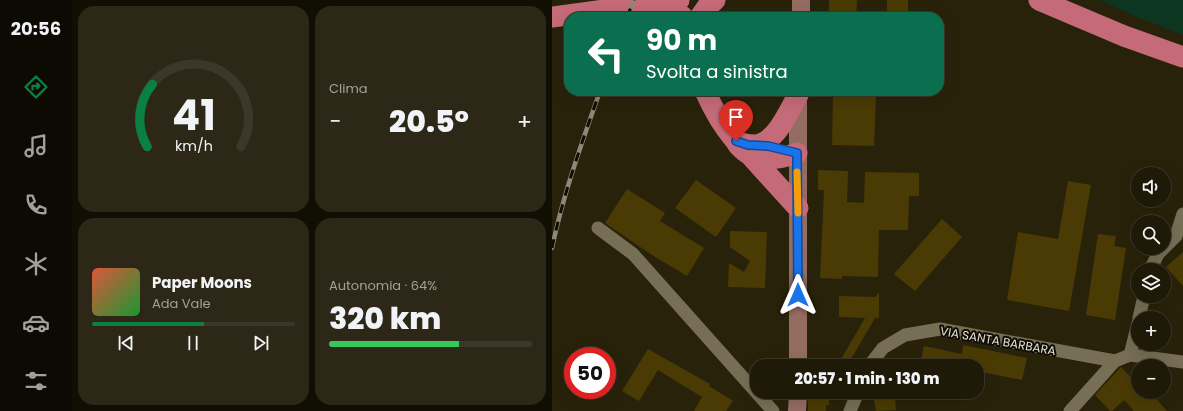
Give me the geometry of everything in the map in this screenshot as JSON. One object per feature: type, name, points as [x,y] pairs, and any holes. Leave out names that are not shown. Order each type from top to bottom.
[{"type":"highway","points":[[552,3],[573,0]]},
{"type":"highway","points":[[704,12],[714,0]]},
{"type":"highway","points":[[1039,0],[1124,36],[1183,57]]},
{"type":"highway","points":[[1076,0],[1131,25],[1183,45]]},
{"type":"highway","points":[[589,12],[670,1],[673,9],[677,12]]},
{"type":"highway","points":[[552,17],[564,15]]},
{"type":"highway","points":[[707,96],[716,116],[762,159],[771,160],[783,158],[797,153]]},
{"type":"highway","points":[[748,146],[768,140],[776,131],[796,96]]},
{"type":"highway","points":[[748,146],[798,208]]},
{"type":"main road","points":[[801,0],[801,12]]},
{"type":"main road","points":[[798,96],[798,359]]},
{"type":"main road","points":[[798,399],[798,411]]},
{"type":"street","points":[[1154,263],[1158,254],[1176,236],[1183,214]]},
{"type":"street","points":[[598,228],[632,254],[773,411]]},
{"type":"street","name":"VIA SANTA BARBARA","points":[[874,359],[883,348],[905,335],[940,329],[1115,361]]},
{"type":"street","points":[[1130,355],[1131,351]]},
{"type":"street","points":[[1070,411],[1115,361],[1130,355],[1183,362]]},
{"type":"street","points":[[850,411],[855,399]]},
{"type":"green space","points":[[1100,0],[1183,0],[1183,35],[1135,16]]},
{"type":"building","points":[[829,0],[857,0],[856,12],[829,12]]},
{"type":"building","points":[[887,0],[908,0],[908,12],[887,12]]},
{"type":"building","points":[[833,96],[876,96],[874,146],[832,145]]},
{"type":"building","points":[[818,170],[848,171],[847,202],[864,203],[865,172],[919,173],[919,196],[909,196],[908,230],[879,230],[878,277],[842,276],[842,279],[820,278],[824,190],[818,190]]},
{"type":"building","points":[[696,180],[736,208],[716,237],[675,208]]},
{"type":"building","points":[[1068,181],[1091,185],[1069,311],[1007,300],[1018,232],[1058,239]]},
{"type":"building","points":[[627,189],[665,213],[660,221],[704,248],[687,276],[652,255],[605,223]]},
{"type":"building","points":[[942,219],[962,237],[915,291],[894,274]]},
{"type":"building","points":[[730,231],[767,232],[765,288],[728,287],[729,263],[744,272],[750,261],[730,247]]},
{"type":"building","points":[[1098,234],[1116,236],[1114,246],[1126,248],[1115,320],[1086,315]]},
{"type":"building","points":[[1183,252],[1183,286],[1171,273],[1171,263]]},
{"type":"building","points":[[879,292],[879,318],[875,318],[851,359],[841,359],[865,318],[839,317],[839,296],[875,297]]},
{"type":"building","points":[[963,345],[1027,358],[1022,380],[984,372],[984,359],[921,359],[924,346],[962,354]]},
{"type":"building","points":[[648,349],[710,384],[709,386],[733,401],[726,411],[694,411],[702,397],[658,370],[639,401],[622,391]]},
{"type":"building","points":[[1121,367],[1131,378],[1131,399],[1156,399],[1167,411],[1134,411],[1124,400],[1112,411],[1110,411],[1095,395]]},
{"type":"building","points":[[808,399],[829,399],[829,405],[826,405],[826,411],[808,411]]},
{"type":"building","points":[[895,399],[896,410],[876,411],[874,400]]},
{"type":"railway","points":[[629,12],[634,0]]},
{"type":"railway","points":[[552,248],[567,188],[598,96]]},
{"type":"slow traffic","points":[[797,172],[798,213]]},
{"type":"route","points":[[736,141],[748,145],[760,144],[797,153],[798,295]]}]
